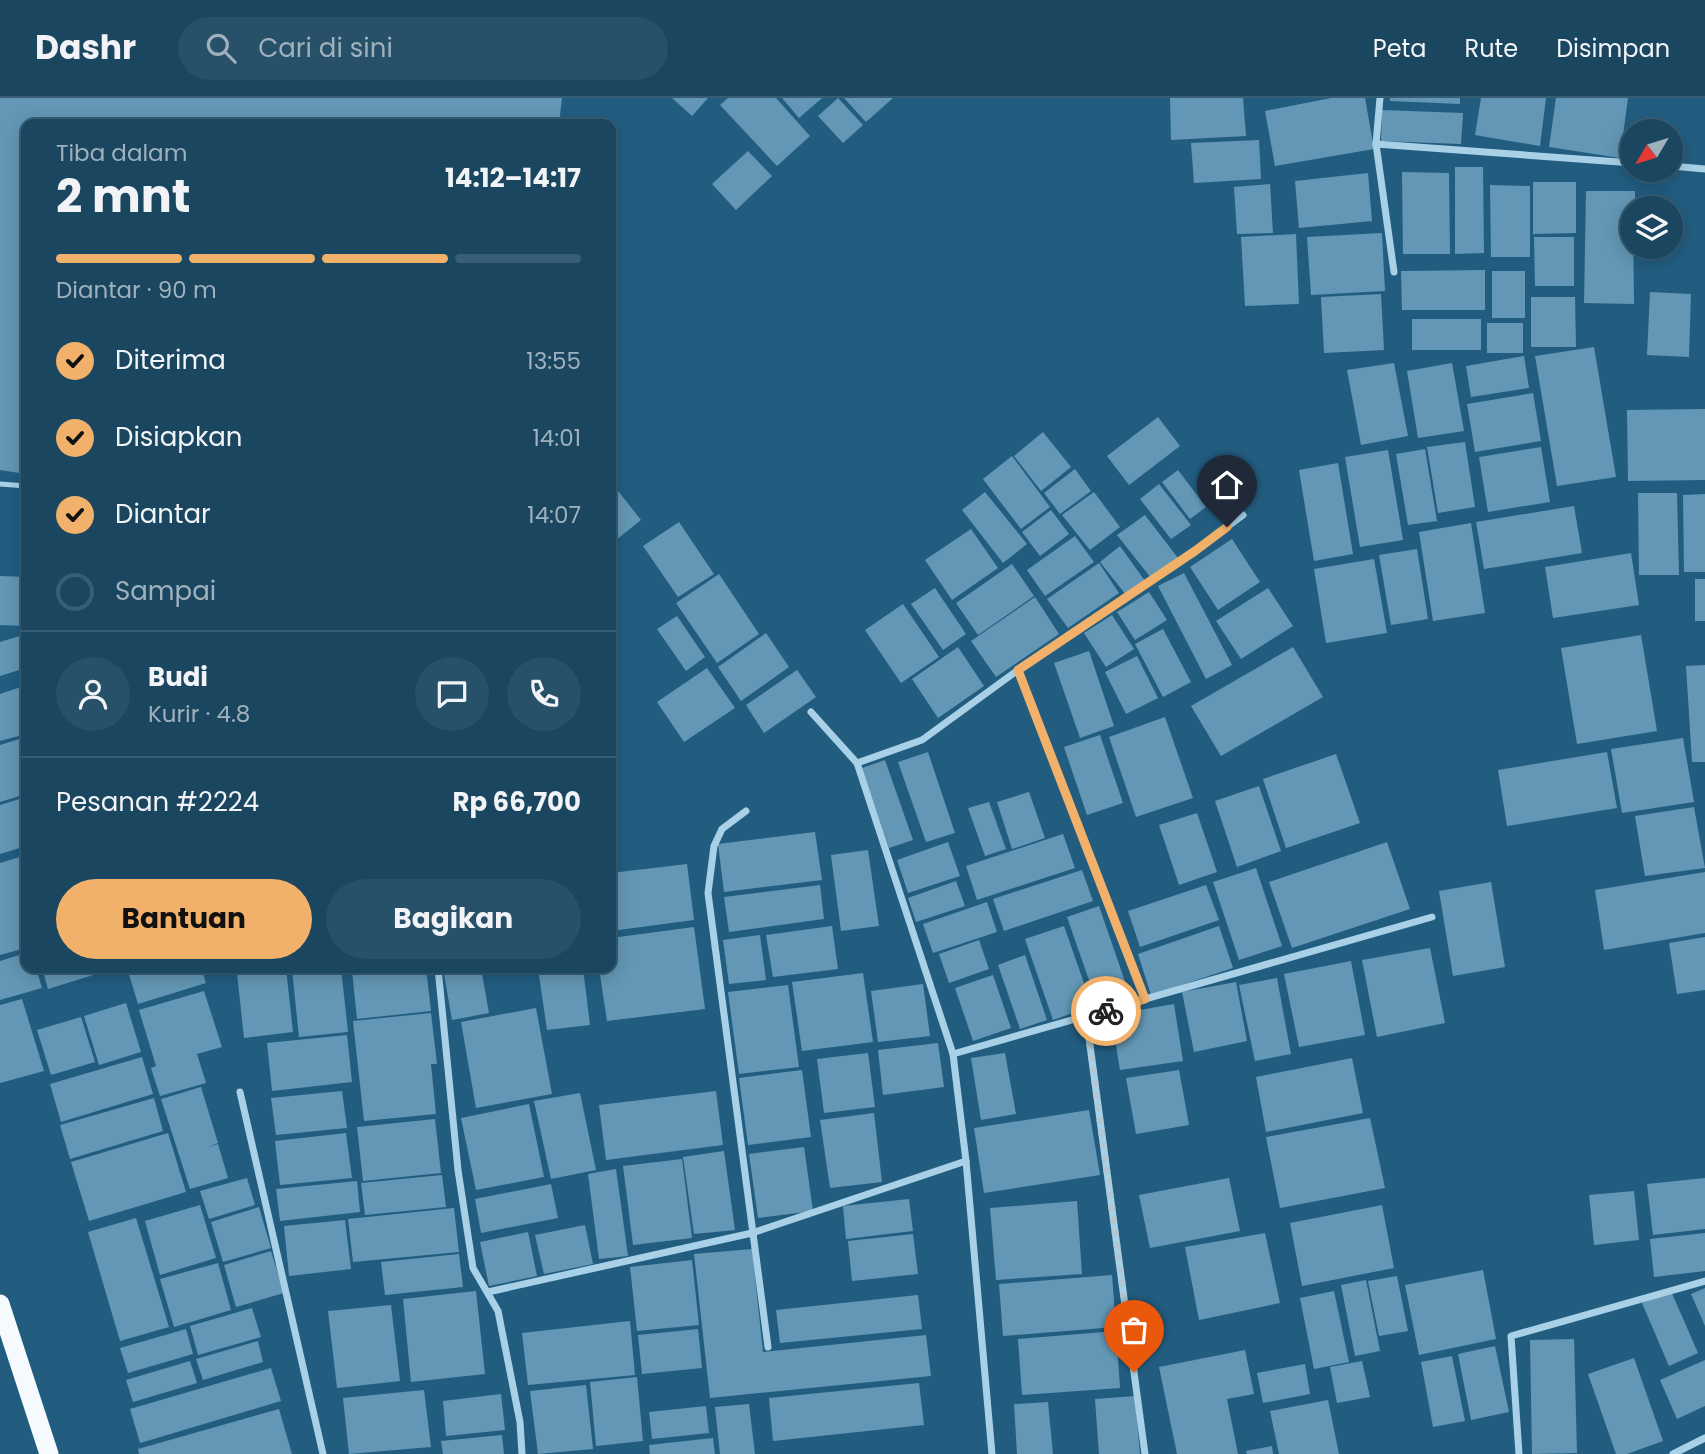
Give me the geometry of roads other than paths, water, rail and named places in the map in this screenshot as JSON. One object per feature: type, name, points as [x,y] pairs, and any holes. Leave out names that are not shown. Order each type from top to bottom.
[{"type":"highway","points":[[0,1304],[49,1454]]},
{"type":"street","points":[[1380,98],[1376,144],[1394,272]]},
{"type":"street","points":[[1376,144],[1620,162]]},
{"type":"street","points":[[1684,167],[1705,169]]},
{"type":"street","points":[[857,763],[922,740],[1018,670],[1195,551],[1243,515]]},
{"type":"street","points":[[1018,670],[1145,999]]},
{"type":"street","points":[[811,712],[857,763],[953,1054],[966,1161],[992,1454]]},
{"type":"street","points":[[746,811],[722,828],[714,846],[708,892],[768,1347]]},
{"type":"street","points":[[953,1054],[1432,917]]},
{"type":"street","points":[[438,973],[458,1170],[473,1268],[498,1311],[520,1422],[522,1454]]},
{"type":"street","points":[[1086,1016],[1145,1454]]},
{"type":"street","points":[[240,1092],[323,1454]]},
{"type":"street","points":[[488,1292],[752,1233],[966,1161]]},
{"type":"street","points":[[1519,1454],[1511,1336],[1705,1281]]},
{"type":"street","points":[[1673,1454],[1705,1439]]},
{"type":"lane","points":[[0,484],[21,485]]}]
